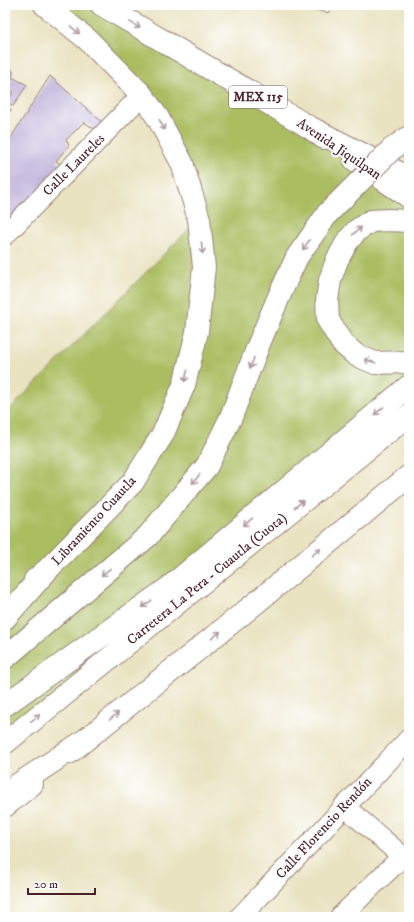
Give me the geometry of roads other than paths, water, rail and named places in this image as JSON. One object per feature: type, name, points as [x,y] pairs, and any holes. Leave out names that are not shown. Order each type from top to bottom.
[{"type":"main road","name":"Libramiento Cuautla","points":[[5,606],[49,568],[133,482],[163,434],[184,385],[197,332],[204,267],[199,219],[182,163],[158,118],[142,95],[88,40],[45,5]]},
{"type":"main road","name":"Avenida Jiquilpan","points":[[102,5],[309,127],[409,197]]},
{"type":"main road","points":[[309,127],[409,178]]},
{"type":"main road","points":[[5,658],[148,536],[207,466],[231,417],[258,346],[297,257],[328,213],[400,143]]},
{"type":"main road","points":[[409,221],[371,221],[356,231],[347,242],[337,260],[330,280],[327,300],[328,320],[342,343],[356,355],[375,363],[409,362]]},
{"type":"main road","name":"Carretera La Pera - Cuautla (Cuota)","points":[[5,705],[170,587],[409,386]]},
{"type":"main road","name":"Carretera La Pera - Cuautla (Cuota)","points":[[5,743],[409,415]]},
{"type":"main road","points":[[5,806],[257,602],[409,476]]},
{"type":"main road","points":[[5,618],[49,568]]},
{"type":"main road","points":[[5,793],[84,741]]},
{"type":"street","name":"Calle Laureles","points":[[5,235],[142,95]]},
{"type":"street","name":"Calle Florencio Rendón","points":[[240,917],[409,739]]},
{"type":"street","points":[[340,917],[406,859],[344,806]]}]
